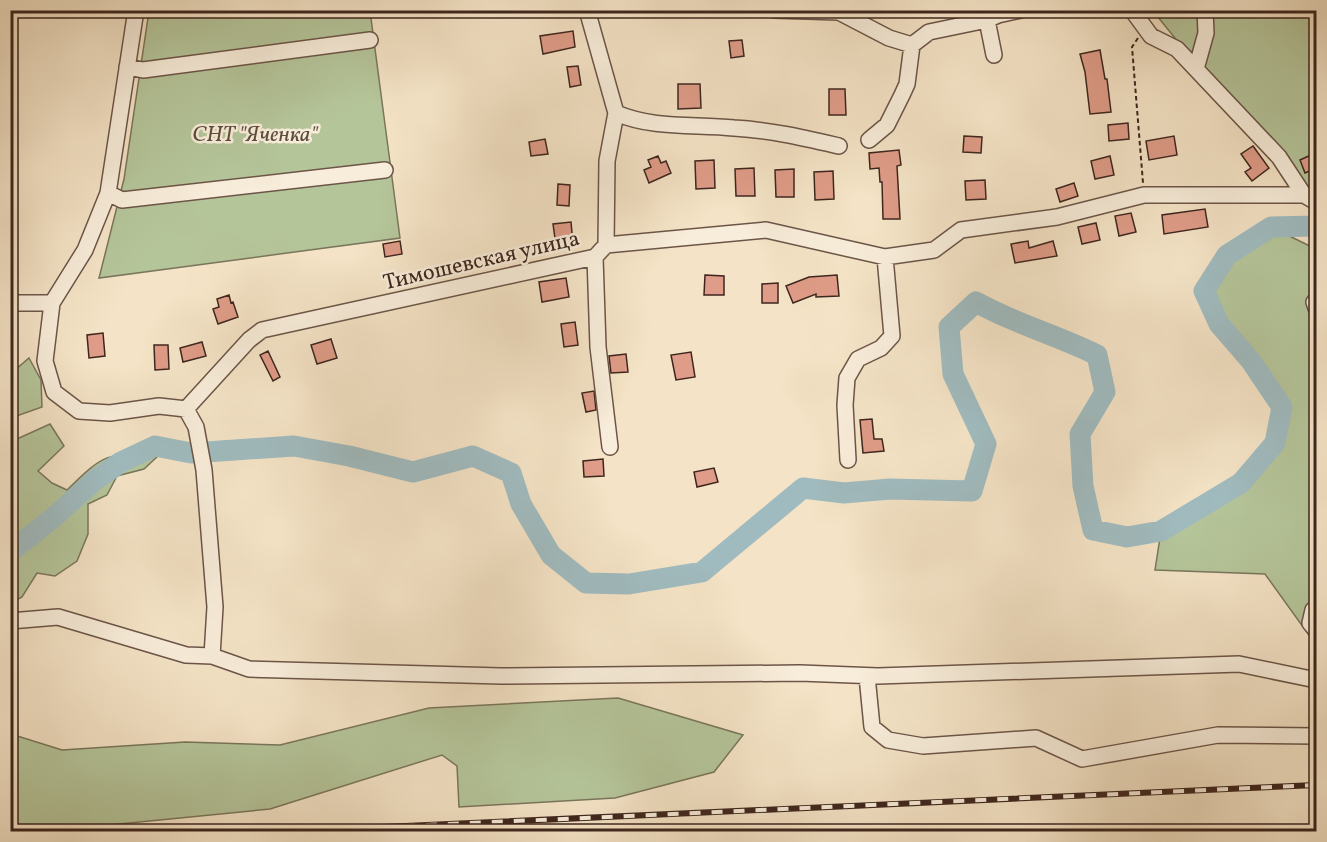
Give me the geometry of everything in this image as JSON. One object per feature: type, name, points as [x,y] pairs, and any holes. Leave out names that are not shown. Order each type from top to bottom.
[{"type":"street","points":[[136,10],[108,193],[85,250],[52,303],[45,361],[54,392],[79,411],[110,413],[159,406],[186,410],[196,427],[201,444],[204,470],[215,607],[212,656]]},
{"type":"street","points":[[587,10],[616,113],[607,161],[606,244]]},
{"type":"street","points":[[774,10],[839,12],[889,38],[912,45]]},
{"type":"street","points":[[869,140],[887,125],[905,90],[912,45],[929,32],[987,20],[1021,10]]},
{"type":"street","name":"Тимошевская улица","points":[[1132,10],[1151,36],[1177,49],[1196,69],[1279,157],[1310,198]]},
{"type":"street","points":[[1196,69],[1206,33],[1205,10]]},
{"type":"street","points":[[987,20],[994,55]]},
{"type":"street","points":[[127,67],[143,70],[370,40]]},
{"type":"street","points":[[616,113],[633,120],[659,125],[767,131],[839,146]]},
{"type":"street","points":[[108,193],[122,200],[385,170]]},
{"type":"street","name":"Тимошевская улица","points":[[186,410],[249,340],[262,330],[595,257],[606,244],[766,230],[885,257],[934,250],[961,230],[1057,217],[1144,195],[1310,198]]},
{"type":"street","points":[[595,257],[598,347],[610,447]]},
{"type":"street","points":[[848,460],[845,405],[847,378],[858,359],[881,348],[892,336],[885,257]]},
{"type":"street","points":[[10,303],[52,303]]},
{"type":"street","points":[[1317,609],[1313,610],[1310,623],[1317,630]]},
{"type":"street","points":[[10,621],[57,617],[186,655],[212,656],[249,669],[501,676],[800,673],[872,676],[1239,664],[1317,680]]},
{"type":"street","points":[[872,676],[872,727],[888,740],[923,746],[1036,738],[1082,759],[1218,735],[1317,736]]},
{"type":"path","points":[[1144,27],[1132,47],[1144,195]]},
{"type":"green space","name":"СНТ \"Яченка\"","points":[[149,11],[370,11],[400,238],[99,278],[124,179]]},
{"type":"green space","points":[[1153,11],[1316,11],[1316,203],[1308,202]]},
{"type":"green space","points":[[1271,227],[1316,249],[1316,645],[1265,574],[1155,570],[1161,531],[1241,483],[1275,443],[1281,407],[1251,361],[1219,324],[1204,291],[1227,255]]},
{"type":"green space","points":[[29,358],[41,380],[42,407],[11,418],[11,370],[15,370]]},
{"type":"green space","points":[[50,424],[64,446],[38,471],[52,483],[67,490],[90,469],[107,458],[128,454],[159,455],[144,469],[117,476],[107,495],[88,504],[88,534],[77,561],[55,576],[37,573],[22,597],[11,603],[11,427],[17,439]]},
{"type":"green space","points":[[618,698],[743,735],[714,772],[615,798],[459,807],[457,766],[442,755],[270,809],[48,831],[11,831],[11,734],[62,750],[185,742],[280,745],[429,708]]},
{"type":"building","points":[[573,31],[575,47],[543,54],[540,36]]},
{"type":"building","points":[[742,40],[744,56],[731,58],[729,41]]},
{"type":"building","points":[[1100,50],[1105,79],[1107,79],[1111,112],[1090,114],[1085,72],[1080,54]]},
{"type":"building","points":[[578,66],[581,85],[570,87],[567,67]]},
{"type":"building","points":[[678,84],[700,84],[701,108],[678,109]]},
{"type":"building","points":[[829,89],[845,89],[846,115],[829,115]]},
{"type":"building","points":[[1128,123],[1129,139],[1109,141],[1108,125]]},
{"type":"building","points":[[964,136],[982,137],[981,153],[963,152]]},
{"type":"building","points":[[1174,136],[1177,155],[1149,160],[1146,141]]},
{"type":"building","points":[[545,139],[548,154],[531,156],[529,142]]},
{"type":"building","points":[[1253,146],[1269,168],[1252,181],[1245,172],[1251,168],[1241,154]]},
{"type":"building","points":[[899,150],[901,165],[897,166],[900,219],[883,219],[882,182],[880,182],[879,168],[870,169],[869,153]]},
{"type":"building","points":[[1313,154],[1317,168],[1305,173],[1300,160]]},
{"type":"building","points":[[658,156],[661,163],[666,161],[671,173],[649,183],[644,170],[651,167],[648,160]]},
{"type":"building","points":[[1110,156],[1114,175],[1095,179],[1091,161]]},
{"type":"building","points":[[714,160],[715,188],[696,189],[695,161]]},
{"type":"building","points":[[754,168],[755,196],[736,196],[735,169]]},
{"type":"building","points":[[794,169],[794,197],[776,197],[775,170]]},
{"type":"building","points":[[833,171],[834,199],[815,200],[814,172]]},
{"type":"building","points":[[985,180],[986,199],[966,200],[965,181]]},
{"type":"building","points":[[1074,183],[1078,196],[1060,202],[1056,189]]},
{"type":"building","points":[[558,184],[570,185],[569,206],[557,205]]},
{"type":"building","points":[[1205,209],[1208,227],[1164,234],[1162,215]]},
{"type":"building","points":[[1131,213],[1136,232],[1119,236],[1115,216]]},
{"type":"building","points":[[571,222],[573,244],[556,246],[553,224]]},
{"type":"building","points":[[1096,223],[1100,240],[1082,244],[1078,227]]},
{"type":"building","points":[[400,241],[402,254],[385,257],[383,244]]},
{"type":"building","points":[[1028,241],[1029,248],[1053,241],[1057,256],[1015,263],[1011,244]]},
{"type":"building","points":[[705,275],[724,276],[724,295],[704,295]]},
{"type":"building","points":[[837,275],[839,296],[816,297],[816,294],[793,303],[786,286],[809,277]]},
{"type":"building","points":[[566,278],[569,297],[542,302],[539,282]]},
{"type":"building","points":[[778,283],[778,303],[762,303],[762,284]]},
{"type":"building","points":[[229,295],[238,317],[218,324],[213,309],[219,307],[217,299]]},
{"type":"building","points":[[575,322],[578,345],[564,347],[561,324]]},
{"type":"building","points":[[103,333],[105,356],[89,358],[87,335]]},
{"type":"building","points":[[331,339],[337,358],[317,364],[311,345]]},
{"type":"building","points":[[202,342],[206,356],[183,362],[180,348]]},
{"type":"building","points":[[154,345],[168,345],[169,369],[155,370]]},
{"type":"building","points":[[268,351],[280,377],[273,381],[260,355]]},
{"type":"building","points":[[691,352],[695,377],[676,380],[671,355]]},
{"type":"building","points":[[626,354],[628,372],[611,373],[609,356]]},
{"type":"building","points":[[594,391],[596,410],[586,412],[582,393]]},
{"type":"building","points":[[872,419],[874,439],[882,439],[884,451],[863,453],[860,420]]},
{"type":"building","points":[[603,459],[604,476],[584,477],[583,461]]},
{"type":"building","points":[[714,468],[718,482],[697,487],[694,472]]},
{"type":"waterway","points":[[10,552],[95,480],[121,462],[155,446],[191,453],[294,446],[349,456],[413,472],[473,456],[511,473],[521,504],[551,555],[586,583],[629,584],[702,572],[803,488],[844,493],[890,489],[972,491],[986,444],[953,374],[949,327],[976,302],[1097,355],[1105,392],[1080,434],[1083,486],[1093,530],[1127,537],[1161,531],[1241,483],[1275,443],[1282,407],[1251,361],[1219,324],[1204,291],[1227,255],[1271,227],[1316,226]]},
{"type":"railway","points":[[272,832],[1316,785]]}]
